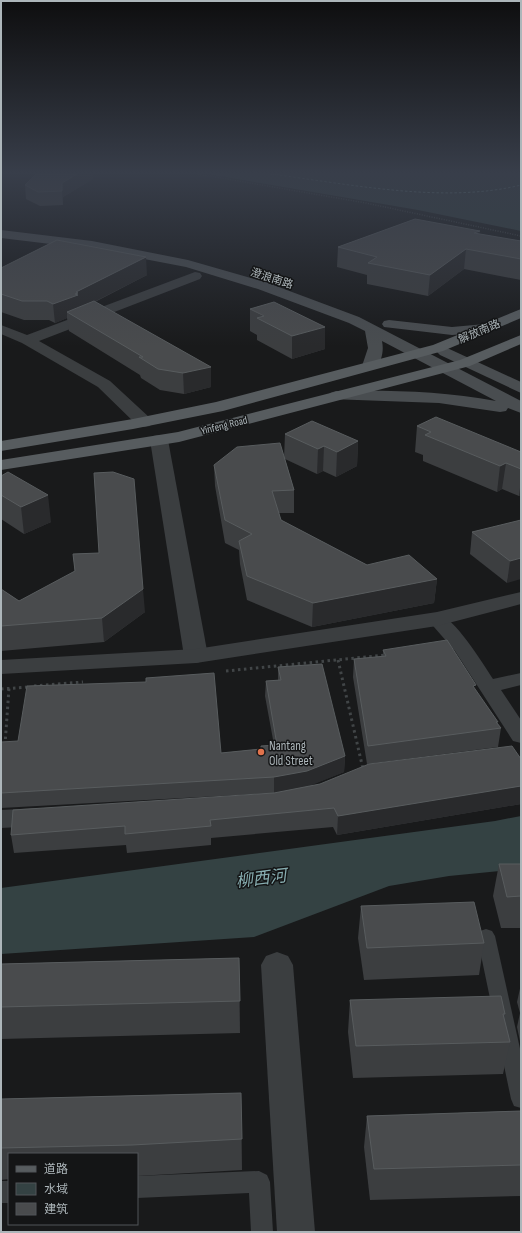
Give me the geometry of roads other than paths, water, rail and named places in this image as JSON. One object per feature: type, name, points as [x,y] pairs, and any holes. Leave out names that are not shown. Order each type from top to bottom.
[{"type":"main road","name":"澄浪南路","points":[[68,232],[129,241],[265,275],[342,302],[438,348]]},
{"type":"main road","name":"澄浪南路","points":[[1,234],[92,245],[192,270],[235,277],[354,320],[416,354]]},
{"type":"main road","name":"解放南路","points":[[438,348],[521,313]]},
{"type":"main road","points":[[389,324],[452,331],[485,328]]},
{"type":"main road","points":[[370,366],[375,357],[377,343],[371,329]]},
{"type":"main road","name":"Yinfeng Road","points":[[1,465],[53,458],[178,437],[465,362],[521,339]]},
{"type":"main road","points":[[438,348],[521,388]]},
{"type":"main road","name":"Yinfeng Road","points":[[1,446],[144,422],[216,407],[438,348]]},
{"type":"main road","points":[[416,354],[521,410]]},
{"type":"main road","points":[[336,396],[402,395],[456,399],[521,410]]},
{"type":"street","points":[[27,340],[192,270]]},
{"type":"street","points":[[1,329],[27,340],[104,384],[144,422]]},
{"type":"street","points":[[159,440],[196,656]]},
{"type":"street","points":[[1,667],[196,656],[437,619],[521,598]]},
{"type":"street","points":[[437,619],[462,647],[489,686],[518,748]]},
{"type":"street","points":[[489,686],[521,679]]},
{"type":"street","points":[[1,819],[55,815]]},
{"type":"street","points":[[276,965],[296,1232]]},
{"type":"lane","points":[[486,936],[521,1099]]},
{"type":"lane","points":[[138,1187],[259,1182],[262,1232]]},
{"type":"water","name":"柳西河","points":[[521,816],[521,869],[449,876],[389,886],[254,937],[1,954],[1,888],[495,821]]},
{"type":"place","name":"Nantang Old Street","points":[[261,752]]}]
